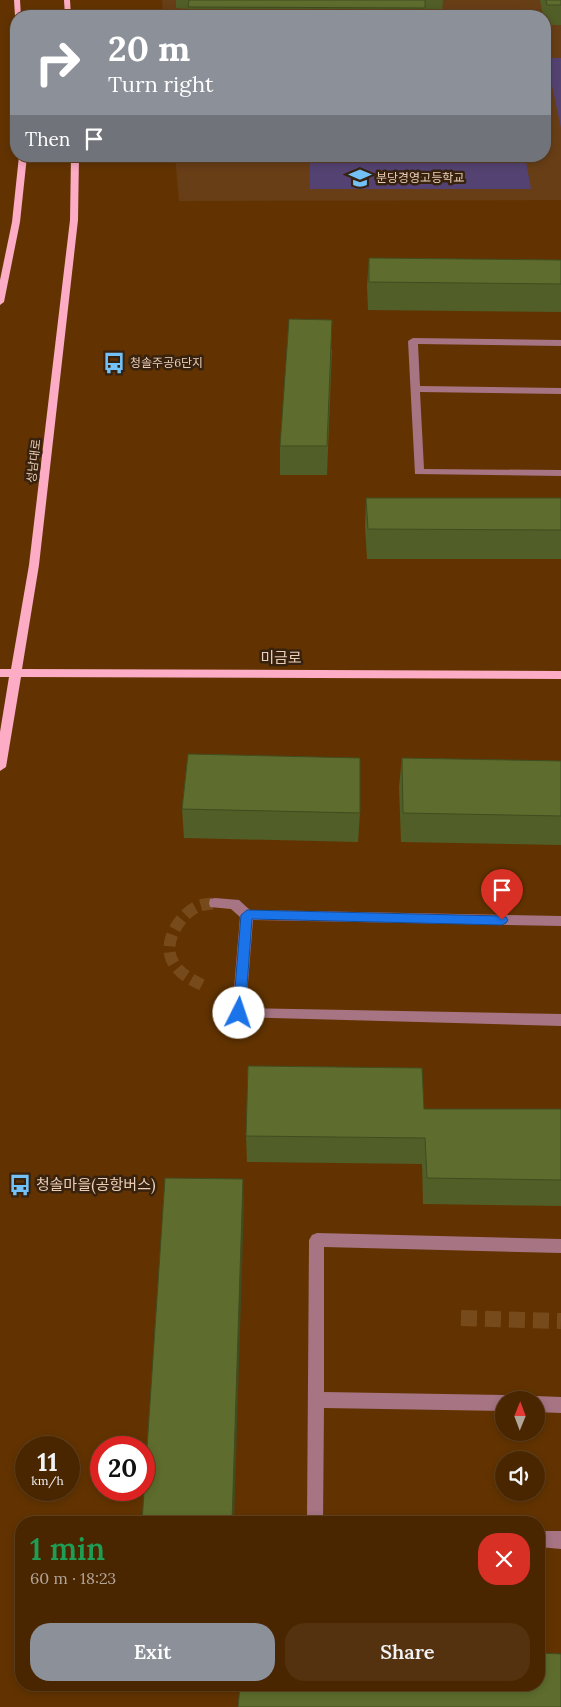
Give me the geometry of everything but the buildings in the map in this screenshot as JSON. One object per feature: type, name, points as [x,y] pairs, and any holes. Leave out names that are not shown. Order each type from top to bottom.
[{"type":"main road","points":[[0,302],[16,222],[22,162]]},
{"type":"main road","name":"성남대로","points":[[0,767],[34,565],[74,220],[75,162]]},
{"type":"main road","name":"미금로","points":[[0,672],[561,675]]},
{"type":"lane","points":[[561,343],[413,341],[419,472],[561,473]]},
{"type":"lane","points":[[415,389],[561,391]]},
{"type":"lane","points":[[215,903],[234,904],[247,915],[561,922]]},
{"type":"lane","points":[[247,915],[239,1013],[561,1020]]},
{"type":"lane","points":[[315,1516],[318,1240],[561,1246]]},
{"type":"lane","points":[[316,1400],[495,1403]]},
{"type":"lane","points":[[545,1404],[561,1404]]},
{"type":"lane","points":[[545,1539],[561,1540]]},
{"type":"shaded area","name":"분당경영고등학교","points":[[162,0],[561,0],[561,200],[179,201],[176,162],[551,162],[551,10],[163,10]]},
{"type":"shaded area","points":[[551,58],[561,58],[561,128],[551,81]]},
{"type":"shaded area","points":[[310,162],[526,162],[531,189],[310,189]]},
{"type":"tunnel","points":[[202,985],[181,972],[172,960],[170,953],[171,938],[174,930],[190,911],[198,906],[215,903]]},
{"type":"tunnel","points":[[461,1318],[561,1321]]},
{"type":"place","name":"분당경영고등학교","points":[[360,178]]},
{"type":"place","name":"청솔주공6단지","points":[[114,363]]},
{"type":"place","name":"청솔마을(공항버스)","points":[[20,1185]]},
{"type":"route","points":[[239,1013],[247,915],[502,920]]}]
